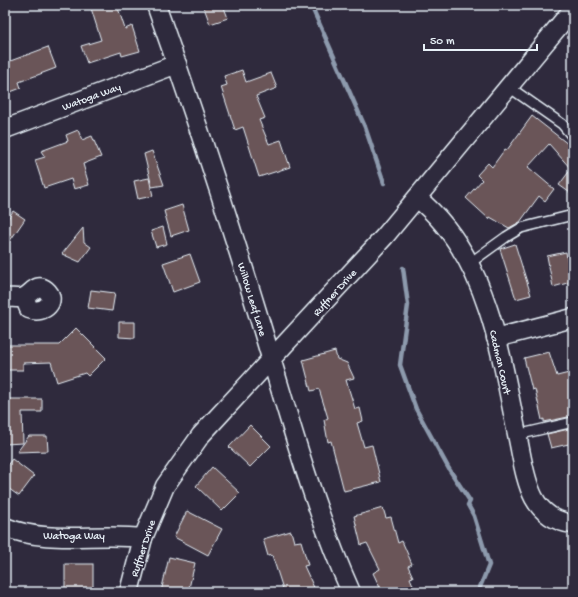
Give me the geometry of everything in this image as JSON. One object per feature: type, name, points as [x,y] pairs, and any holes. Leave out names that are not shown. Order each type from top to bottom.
[{"type":"street","name":"Willow Leaf Lane","points":[[156,5],[178,64],[228,215],[324,523],[352,592]]},
{"type":"street","name":"Ruffner Drive","points":[[129,592],[143,538],[165,486],[201,435],[272,360],[417,198],[573,9]]},
{"type":"street","name":"Watoga Way","points":[[5,129],[178,64]]},
{"type":"street","name":"Cadman Court","points":[[417,198],[442,221],[467,256],[488,309],[496,338],[525,472],[534,498],[547,515],[564,523],[573,524]]},
{"type":"street","points":[[5,298],[24,297]]},
{"type":"street","points":[[496,338],[573,318]]},
{"type":"street","name":"Watoga Way","points":[[5,527],[28,535],[104,535],[143,538]]},
{"type":"lane","points":[[509,87],[562,124],[573,136]]},
{"type":"lane","points":[[470,263],[521,228],[573,215]]},
{"type":"lane","points":[[517,435],[573,422]]},
{"type":"building","points":[[90,5],[117,5],[125,29],[132,26],[140,51],[122,56],[121,52],[87,63],[81,46],[101,40]]},
{"type":"building","points":[[203,5],[223,5],[228,18],[210,24]]},
{"type":"building","points":[[48,47],[56,68],[19,82],[21,88],[5,94],[5,63]]},
{"type":"building","points":[[242,70],[246,82],[271,73],[277,88],[256,96],[265,118],[259,120],[269,144],[281,140],[290,167],[259,177],[243,127],[235,130],[221,87],[227,85],[224,76]]},
{"type":"building","points":[[532,116],[573,148],[573,195],[559,185],[571,169],[549,144],[528,167],[554,189],[545,201],[539,196],[520,222],[509,228],[490,217],[489,219],[466,198],[482,180],[477,175],[488,163],[492,167],[505,149],[507,150]]},
{"type":"building","points":[[78,130],[82,140],[92,136],[101,157],[83,164],[89,185],[74,189],[71,179],[44,188],[35,160],[45,157],[41,151],[68,141],[66,135]]},
{"type":"building","points":[[152,151],[164,185],[152,187],[144,154]]},
{"type":"building","points":[[149,178],[153,196],[138,199],[134,181]]},
{"type":"building","points":[[182,205],[189,230],[171,236],[164,211]]},
{"type":"building","points":[[13,211],[25,219],[5,248],[5,223]]},
{"type":"building","points":[[163,227],[167,244],[156,247],[151,231]]},
{"type":"building","points":[[83,228],[84,242],[91,247],[80,262],[62,254]]},
{"type":"building","points":[[515,244],[531,295],[516,299],[500,249]]},
{"type":"building","points":[[566,252],[571,282],[553,287],[547,256]]},
{"type":"building","points":[[190,254],[200,282],[173,292],[163,263]]},
{"type":"building","points":[[91,290],[115,293],[112,311],[88,308]]},
{"type":"building","points":[[119,322],[135,322],[135,338],[119,337]]},
{"type":"building","points":[[76,328],[106,358],[88,376],[85,373],[57,382],[51,362],[23,363],[23,370],[5,370],[5,345],[59,345]]},
{"type":"building","points":[[335,351],[337,359],[347,363],[354,378],[346,380],[355,409],[360,408],[363,421],[357,423],[364,447],[372,445],[381,482],[344,491],[331,441],[328,442],[324,420],[328,418],[319,389],[311,391],[303,360]]},
{"type":"building","points":[[549,352],[557,376],[573,372],[573,416],[544,422],[544,419],[542,420],[535,389],[532,390],[524,358]]},
{"type":"building","points":[[5,399],[42,399],[42,412],[22,412],[23,443],[5,444]]},
{"type":"building","points":[[250,425],[271,446],[250,467],[229,447]]},
{"type":"building","points":[[573,428],[573,443],[551,448],[547,434]]},
{"type":"building","points":[[29,436],[47,436],[48,451],[17,452]]},
{"type":"building","points":[[12,459],[34,476],[19,496],[5,486],[5,468]]},
{"type":"building","points":[[212,467],[240,493],[222,511],[196,486]]},
{"type":"building","points":[[383,508],[386,518],[391,517],[398,543],[402,541],[412,564],[408,566],[413,577],[410,578],[416,592],[382,592],[373,573],[380,569],[367,543],[361,545],[354,516]]},
{"type":"building","points":[[187,511],[222,529],[208,555],[174,537]]},
{"type":"building","points":[[291,531],[294,542],[301,541],[308,565],[304,566],[316,592],[284,592],[272,555],[268,556],[263,539]]},
{"type":"building","points":[[169,557],[195,563],[188,592],[161,592]]},
{"type":"building","points":[[65,564],[93,564],[93,592],[65,592]]},
{"type":"waterway","points":[[311,5],[365,127],[384,183]]},
{"type":"waterway","points":[[403,268],[408,305],[400,365],[416,409],[449,469],[470,501],[468,505],[474,516],[489,565],[478,592]]}]
